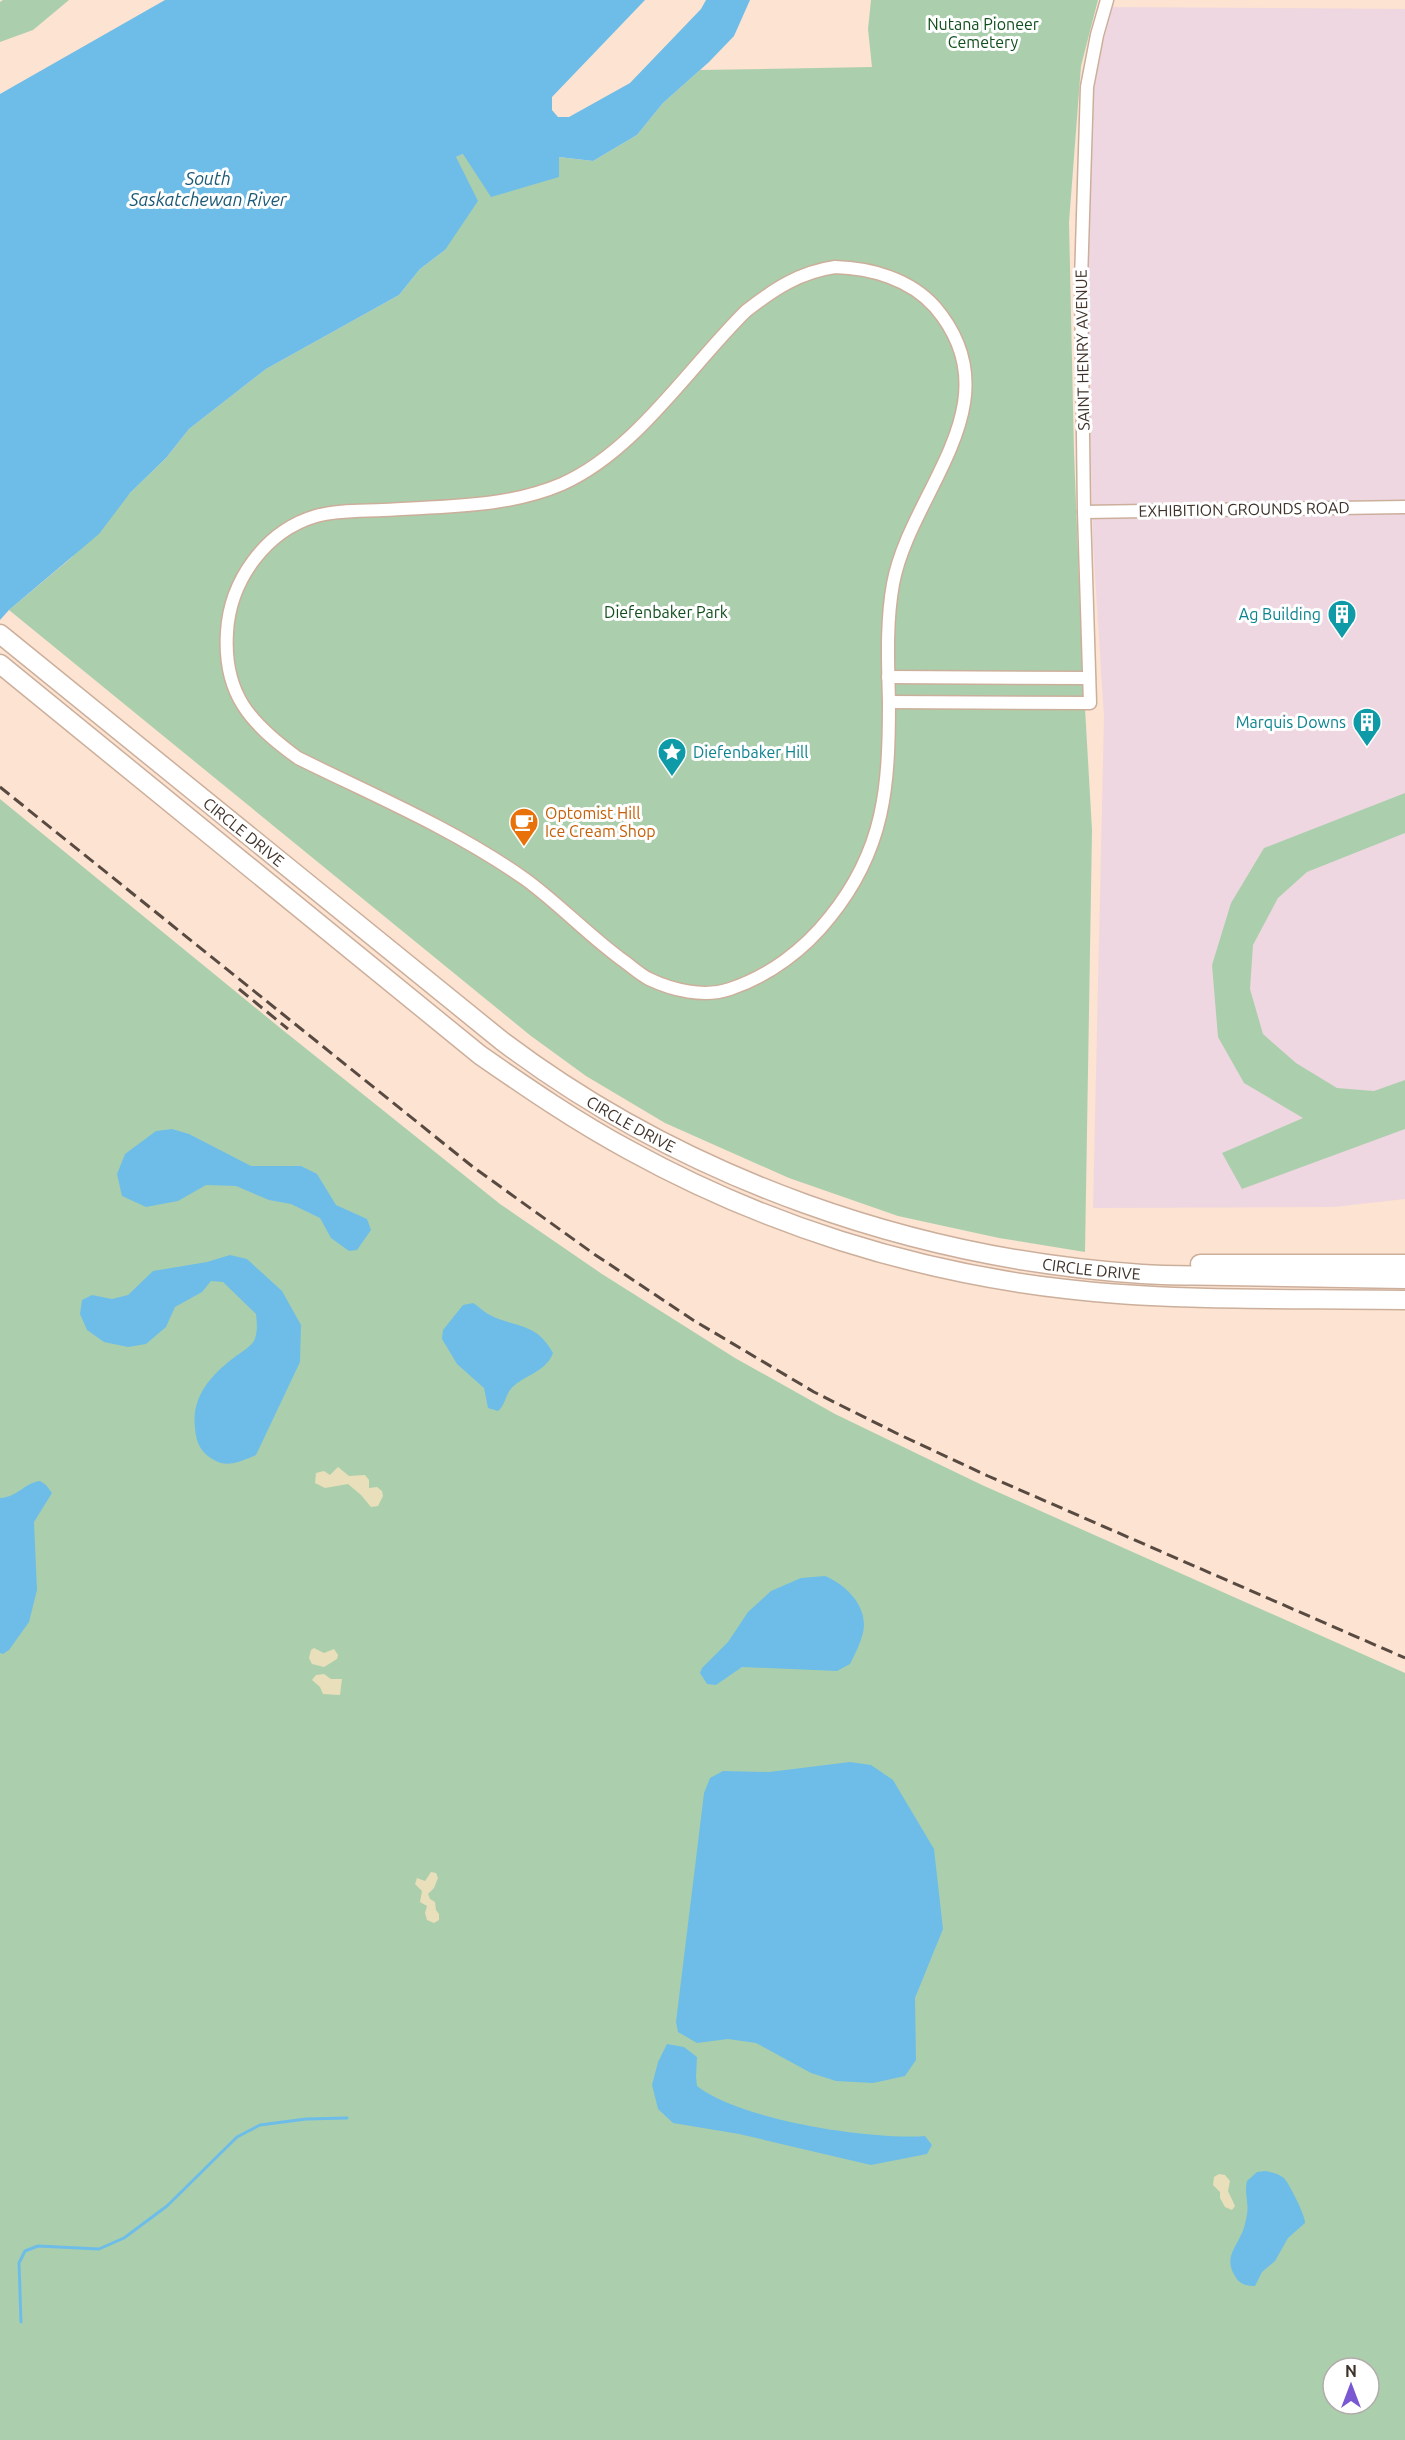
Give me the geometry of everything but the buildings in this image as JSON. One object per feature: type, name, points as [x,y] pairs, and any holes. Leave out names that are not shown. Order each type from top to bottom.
[{"type":"highway","name":"CIRCLE DRIVE","points":[[0,634],[502,1041],[540,1069],[616,1118],[676,1149],[837,1215],[1005,1258],[1143,1274],[1405,1279]]},
{"type":"highway","name":"CIRCLE DRIVE","points":[[0,664],[480,1055],[540,1097],[588,1126],[674,1173],[748,1208],[848,1244],[916,1262],[1009,1281],[1124,1294],[1405,1300]]},
{"type":"highway","points":[[969,1249],[990,1247],[1074,1259],[1135,1263],[1405,1264]]},
{"type":"highway","points":[[1304,1298],[1322,1304],[1405,1308]]},
{"type":"street","name":"SAINT HENRY AVENUE","points":[[889,702],[1090,703],[1084,512],[1081,280],[1087,87],[1107,0]]},
{"type":"street","points":[[857,268],[902,282],[927,298],[942,316],[954,336],[962,361],[965,389],[963,416],[953,445],[896,570],[889,605],[888,677],[888,759],[879,828],[860,873],[844,900],[801,948],[768,971],[726,990],[698,992],[674,989],[645,977],[591,936],[527,880],[461,837],[298,758],[275,742],[255,723],[228,674],[226,656],[228,616],[241,579],[265,547],[281,534],[314,517],[344,512],[475,505],[506,501],[563,484],[591,468],[624,443],[727,329],[768,294],[797,277],[816,270],[857,268]]},
{"type":"street","name":"EXHIBITION GROUNDS ROAD","points":[[1084,512],[1405,507]]},
{"type":"street","points":[[888,677],[1089,678]]},
{"type":"shaded area","points":[[1110,7],[1405,9],[1405,1199],[1334,1207],[1093,1208],[1104,717],[1093,545],[1087,296],[1093,92]]},
{"type":"green space","points":[[3,0],[69,0],[33,30],[0,42],[0,2]]},
{"type":"green space","name":"Diefenbaker Park","points":[[871,0],[1098,0],[1081,66],[1069,222],[1074,452],[1092,830],[1085,1252],[999,1238],[898,1216],[789,1178],[665,1123],[586,1076],[531,1036],[9,610],[71,558],[130,493],[166,458],[189,429],[266,369],[399,295],[420,269],[445,250],[456,157],[463,154],[559,157],[593,161],[637,135],[663,103],[700,70],[872,67],[868,29]]},
{"type":"green space","points":[[1405,793],[1405,833],[1307,872],[1278,898],[1253,945],[1250,989],[1263,1034],[1296,1063],[1337,1088],[1374,1091],[1405,1080],[1405,1129],[1242,1189],[1222,1153],[1303,1118],[1244,1083],[1218,1037],[1212,965],[1231,903],[1264,848]]},
{"type":"green space","points":[[0,799],[500,1204],[602,1274],[735,1358],[835,1414],[982,1485],[1405,1673],[1405,2440],[0,2440]]},
{"type":"sand","points":[[338,1467],[349,1476],[365,1475],[369,1480],[369,1488],[377,1487],[382,1491],[383,1496],[378,1506],[371,1507],[348,1484],[325,1488],[315,1483],[316,1473],[324,1471],[330,1475]]},
{"type":"sand","points":[[314,1648],[324,1653],[334,1649],[338,1655],[337,1659],[324,1667],[312,1664],[309,1658]]},
{"type":"sand","points":[[324,1674],[331,1679],[342,1679],[340,1695],[323,1694],[320,1687],[312,1680],[316,1675]]},
{"type":"sand","points":[[431,1872],[436,1873],[438,1878],[434,1888],[428,1894],[435,1902],[439,1914],[439,1920],[434,1923],[427,1920],[425,1913],[427,1906],[420,1902],[422,1891],[415,1884],[417,1878],[425,1881]]},
{"type":"sand","points":[[1219,2174],[1225,2175],[1230,2181],[1228,2191],[1235,2206],[1232,2210],[1225,2207],[1220,2198],[1220,2192],[1213,2185],[1214,2177]]},
{"type":"water","name":"South Saskatchewan River","points":[[165,0],[645,0],[552,97],[552,110],[558,117],[569,117],[630,83],[701,9],[706,0],[750,0],[734,36],[709,62],[663,103],[637,135],[593,161],[559,157],[559,177],[491,197],[463,154],[456,157],[478,201],[445,250],[420,269],[399,295],[266,369],[189,429],[166,458],[130,493],[99,534],[0,620],[0,94]]},
{"type":"water","points":[[172,1129],[189,1134],[251,1166],[301,1166],[317,1174],[336,1205],[367,1219],[371,1230],[357,1250],[349,1251],[331,1238],[320,1218],[291,1204],[269,1200],[236,1186],[206,1185],[178,1201],[146,1207],[122,1196],[117,1174],[125,1154],[156,1131]]},
{"type":"water","points":[[230,1255],[247,1259],[282,1291],[301,1325],[300,1362],[256,1455],[226,1464],[211,1458],[198,1444],[195,1428],[196,1406],[211,1378],[254,1341],[257,1331],[256,1314],[223,1282],[211,1281],[202,1292],[175,1307],[166,1327],[146,1344],[128,1347],[104,1342],[87,1330],[80,1314],[82,1300],[92,1295],[112,1299],[128,1295],[153,1271],[207,1262]]},
{"type":"water","points":[[473,1303],[498,1319],[532,1331],[546,1343],[553,1353],[545,1365],[510,1390],[498,1411],[488,1408],[484,1388],[457,1364],[442,1339],[443,1330],[463,1305]]},
{"type":"water","points":[[40,1481],[52,1493],[34,1522],[37,1590],[29,1622],[9,1650],[3,1654],[0,1653],[0,1498],[12,1495]]},
{"type":"water","points":[[825,1576],[846,1589],[861,1609],[863,1635],[850,1664],[837,1671],[742,1667],[716,1685],[707,1684],[700,1673],[702,1668],[728,1642],[748,1612],[771,1591],[801,1578]]},
{"type":"water","points":[[850,1762],[871,1765],[893,1780],[934,1849],[943,1929],[915,1998],[916,2060],[905,2076],[873,2083],[836,2081],[811,2073],[756,2043],[728,2039],[697,2043],[678,2032],[676,2022],[704,1793],[710,1778],[723,1771],[769,1772]]},
{"type":"water","points":[[667,2044],[684,2047],[697,2057],[697,2086],[743,2109],[774,2118],[840,2131],[872,2135],[925,2136],[932,2145],[927,2154],[871,2165],[739,2134],[673,2123],[658,2109],[652,2085],[658,2062]]},
{"type":"water","points":[[1265,2171],[1284,2178],[1297,2200],[1305,2223],[1288,2238],[1275,2261],[1262,2272],[1255,2286],[1249,2286],[1237,2279],[1230,2260],[1246,2220],[1247,2181],[1257,2172]]},
{"type":"waterway","points":[[21,2322],[19,2263],[25,2251],[38,2246],[99,2249],[124,2238],[167,2206],[237,2137],[260,2125],[306,2119],[347,2118]]},
{"type":"railway","points":[[0,787],[473,1167],[594,1254],[693,1320],[814,1392],[898,1434],[988,1476],[1405,1658]]},
{"type":"railway","points":[[239,989],[288,1029]]},
{"type":"place","name":"Ag Building","points":[[1342,640]]},
{"type":"place","name":"Marquis Downs","points":[[1367,748]]},
{"type":"place","name":"Diefenbaker Hill","points":[[672,778]]},
{"type":"place","name":"Optomist Hill Ice Cream Shop","points":[[524,848]]},
{"type":"park label","name":"Nutana Pioneer Cemetery","points":[[983,33]]}]
